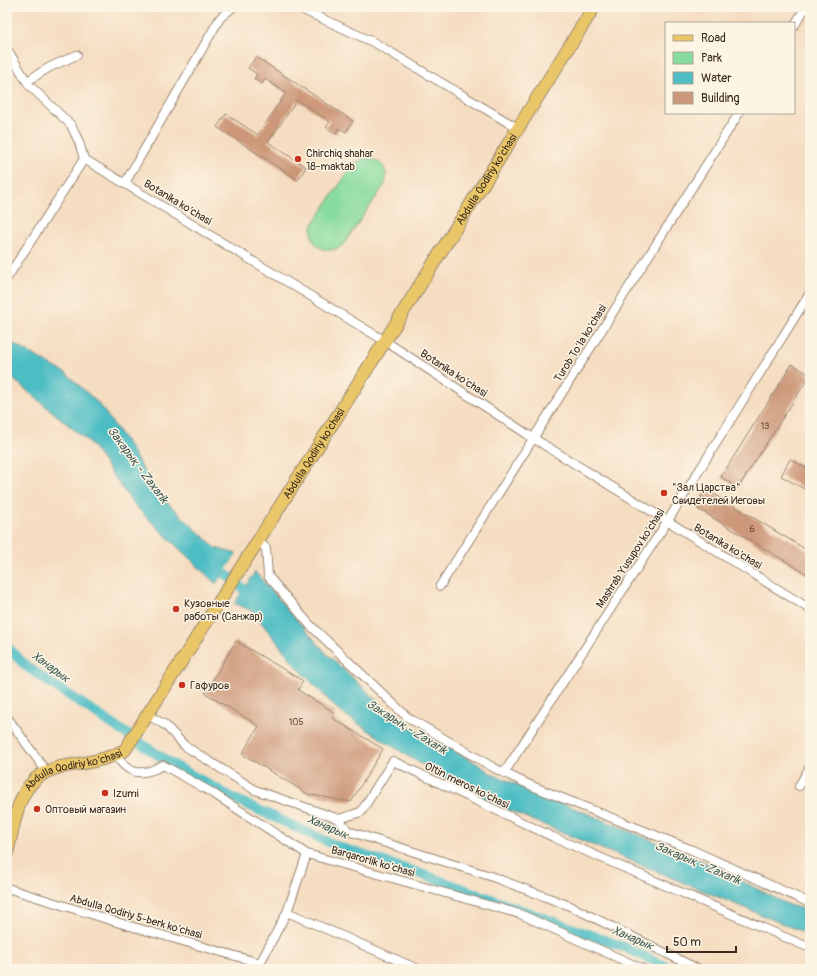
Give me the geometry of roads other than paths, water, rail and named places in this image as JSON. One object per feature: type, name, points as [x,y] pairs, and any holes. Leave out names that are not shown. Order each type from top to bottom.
[{"type":"main road","name":"Abdulla Qodiriy ko‘chasi","points":[[7,853],[24,792],[33,781],[46,771],[97,761],[120,752],[148,715],[257,540],[519,129],[594,7]]},
{"type":"street","points":[[125,183],[220,18],[233,7]]},
{"type":"street","points":[[297,7],[375,42],[519,129]]},
{"type":"street","points":[[795,24],[806,7]]},
{"type":"street","points":[[7,49],[26,81],[71,126],[79,142],[84,159],[7,278]]},
{"type":"street","points":[[26,81],[50,67],[77,55]]},
{"type":"street","name":"Turob To‘la ko‘chasi","points":[[440,586],[738,114]]},
{"type":"street","name":"Botanika ko‘chasi","points":[[84,159],[385,341],[533,438],[810,609]]},
{"type":"street","name":"Mashrab Yusupov ko‘chasi","points":[[504,773],[667,522],[810,293]]},
{"type":"street","points":[[257,540],[266,548],[268,576],[310,625],[407,717],[504,773],[539,789],[692,850],[810,903]]},
{"type":"street","points":[[148,715],[165,725],[184,746],[255,790],[339,819],[348,830],[490,876],[570,906],[698,969]]},
{"type":"street","points":[[7,717],[46,771]]},
{"type":"street","name":"Barqarorlik ko‘chasi","points":[[120,752],[122,765],[136,772],[150,772],[163,765],[211,792],[307,854],[520,914],[643,969]]},
{"type":"street","name":"Oltin meros ko‘chasi","points":[[339,819],[361,812],[393,761],[553,837],[810,948]]},
{"type":"street","points":[[799,786],[810,767]]},
{"type":"street","points":[[258,966],[287,912],[307,854]]},
{"type":"street","name":"Abdulla Qodiriy 5-berk ko‘chasi","points":[[7,888],[258,966]]},
{"type":"street","points":[[287,912],[418,969]]},
{"type":"water","points":[[7,340],[67,374],[99,404],[127,443],[158,494],[216,548],[237,554],[216,584],[134,505],[90,443],[7,374]]},
{"type":"water","points":[[255,572],[327,654],[401,723],[475,762],[492,774],[704,862],[789,905],[810,911],[810,935],[479,798],[406,755],[339,711],[297,667],[252,611],[234,603]]},
{"type":"waterway","name":"Закарық - Zaxarik","points":[[214,564],[254,598]]},
{"type":"waterway","name":"Ханарык","points":[[7,647],[27,667],[167,761],[235,799],[339,847],[433,878],[624,947],[672,969]]},
{"type":"place","name":"Chirchiq shahar 18-maktab","points":[[298,159]]},
{"type":"place","name":"\"Зал Царства\" Свидетелей Иеговы","points":[[664,493]]},
{"type":"place","name":"Кузовные работы (Санжар)","points":[[176,609]]},
{"type":"place","name":"Гафуров","points":[[182,685]]},
{"type":"place","name":"Izumi","points":[[105,793]]},
{"type":"place","name":"Оптовый магазин","points":[[37,809]]}]
